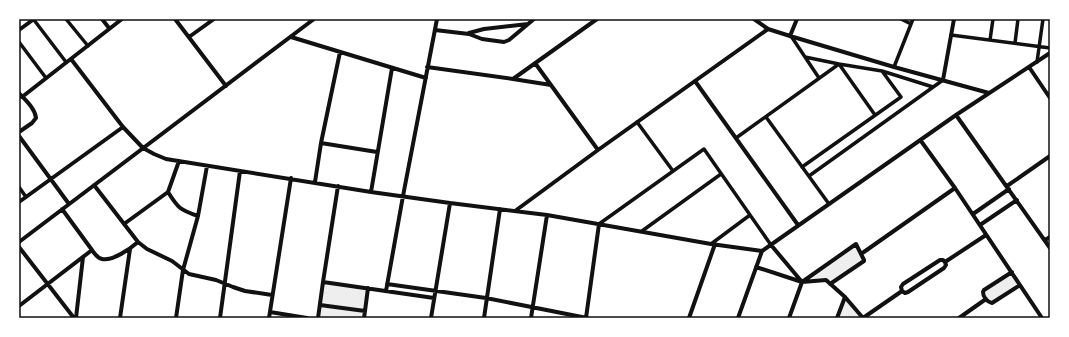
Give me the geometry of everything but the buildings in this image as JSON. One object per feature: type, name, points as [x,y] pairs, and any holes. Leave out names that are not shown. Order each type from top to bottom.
[{"type":"street","points":[[19,30],[34,19],[66,62]]},
{"type":"street","points":[[66,19],[88,46]]},
{"type":"street","points":[[102,19],[109,28]]},
{"type":"street","points":[[22,97],[122,19]]},
{"type":"street","points":[[175,19],[226,86]]},
{"type":"street","points":[[189,37],[213,19]]},
{"type":"street","points":[[19,242],[313,19]]},
{"type":"street","points":[[386,291],[436,19]]},
{"type":"street","points":[[435,30],[469,34],[482,39],[504,42],[509,40],[534,19]]},
{"type":"street","points":[[513,79],[597,19]]},
{"type":"street","points":[[754,19],[768,29],[790,36],[989,93]]},
{"type":"street","points":[[790,36],[797,19]]},
{"type":"street","points":[[901,19],[911,24]]},
{"type":"street","points":[[894,67],[913,19]]},
{"type":"street","points":[[809,176],[943,80],[954,19]]},
{"type":"street","points":[[990,40],[993,19]]},
{"type":"street","points":[[1015,43],[1018,19]]},
{"type":"street","points":[[1037,62],[1043,19]]},
{"type":"street","points":[[469,34],[484,29],[528,24]]},
{"type":"street","points":[[514,211],[768,29]]},
{"type":"street","points":[[951,35],[1050,48]]},
{"type":"street","points":[[790,36],[819,78]]},
{"type":"street","points":[[291,37],[426,78]]},
{"type":"street","points":[[19,42],[46,78]]},
{"type":"street","points":[[314,182],[340,52]]},
{"type":"street","points":[[738,318],[762,251],[956,115],[1050,53]]},
{"type":"street","points":[[805,56],[839,64],[882,71],[933,87]]},
{"type":"street","points":[[71,59],[123,127],[143,148],[166,159],[371,192],[547,215],[762,251]]},
{"type":"street","points":[[535,63],[598,150]]},
{"type":"street","points":[[736,138],[839,64]]},
{"type":"street","points":[[839,64],[876,115]]},
{"type":"street","points":[[427,67],[551,85]]},
{"type":"street","points":[[1029,67],[1050,98]]},
{"type":"street","points":[[371,192],[392,68]]},
{"type":"street","points":[[802,167],[901,97],[882,71]]},
{"type":"street","points":[[695,81],[798,225]]},
{"type":"street","points":[[19,93],[33,111],[36,118],[32,123],[19,132]]},
{"type":"street","points":[[956,115],[1050,248]]},
{"type":"street","points":[[766,117],[829,204]]},
{"type":"street","points":[[637,122],[673,171]]},
{"type":"street","points":[[19,202],[123,127]]},
{"type":"street","points":[[19,136],[69,204]]},
{"type":"street","points":[[921,141],[973,214],[1042,318]]},
{"type":"street","points":[[321,143],[377,152]]},
{"type":"street","points":[[388,284],[486,298],[587,318],[599,224],[704,149],[771,245],[802,282]]},
{"type":"street","points":[[973,214],[1048,157],[1050,163]]},
{"type":"street","points":[[124,224],[168,192],[179,161]]},
{"type":"street","points":[[176,318],[183,270],[198,216],[208,166]]},
{"type":"street","points":[[220,318],[240,171]]},
{"type":"street","points":[[642,231],[721,174]]},
{"type":"street","points":[[269,318],[290,178]]},
{"type":"street","points":[[94,185],[138,242],[147,249],[172,261],[189,274],[216,280],[233,288],[272,295]]},
{"type":"street","points":[[318,318],[338,186]]},
{"type":"street","points":[[19,187],[26,197]]},
{"type":"street","points":[[861,254],[955,188]]},
{"type":"street","points":[[168,192],[178,207],[184,212],[198,216]]},
{"type":"street","points":[[980,225],[1017,200]]},
{"type":"street","points":[[431,318],[450,203]]},
{"type":"street","points":[[484,318],[500,209]]},
{"type":"street","points":[[62,210],[92,250],[102,259],[123,253],[138,242]]},
{"type":"street","points":[[531,318],[547,215]]},
{"type":"street","points":[[689,318],[713,244],[750,215]]},
{"type":"street","points":[[945,262],[986,235]]},
{"type":"street","points":[[1045,240],[1050,237]]},
{"type":"street","points":[[789,318],[802,282],[856,244],[864,261],[830,284]]},
{"type":"street","points":[[19,247],[75,318]]},
{"type":"street","points":[[120,318],[130,248]]},
{"type":"street","points":[[19,306],[92,250]]},
{"type":"street","points":[[75,318],[83,257]]},
{"type":"street","points":[[902,291],[902,286],[909,280],[940,260],[945,262]]},
{"type":"street","points":[[756,267],[802,282],[825,280],[845,297],[863,318],[902,291],[905,293],[908,292],[944,268],[946,265],[945,262]]},
{"type":"street","points":[[1012,272],[984,290],[982,294],[988,302],[992,303],[1020,285]]},
{"type":"street","points":[[323,282],[434,298]]},
{"type":"street","points":[[364,318],[368,288]]},
{"type":"street","points":[[837,318],[845,297]]},
{"type":"street","points":[[959,318],[986,299]]},
{"type":"street","points":[[320,305],[365,312]]},
{"type":"street","points":[[270,312],[307,318]]},
{"type":"shaded area","points":[[856,245],[863,261],[829,281],[802,282]]},
{"type":"shaded area","points":[[1012,272],[1020,285],[992,303],[982,294]]},
{"type":"shaded area","points":[[323,282],[368,288],[364,318],[318,318]]},
{"type":"shaded area","points":[[845,297],[860,318],[838,318]]}]
